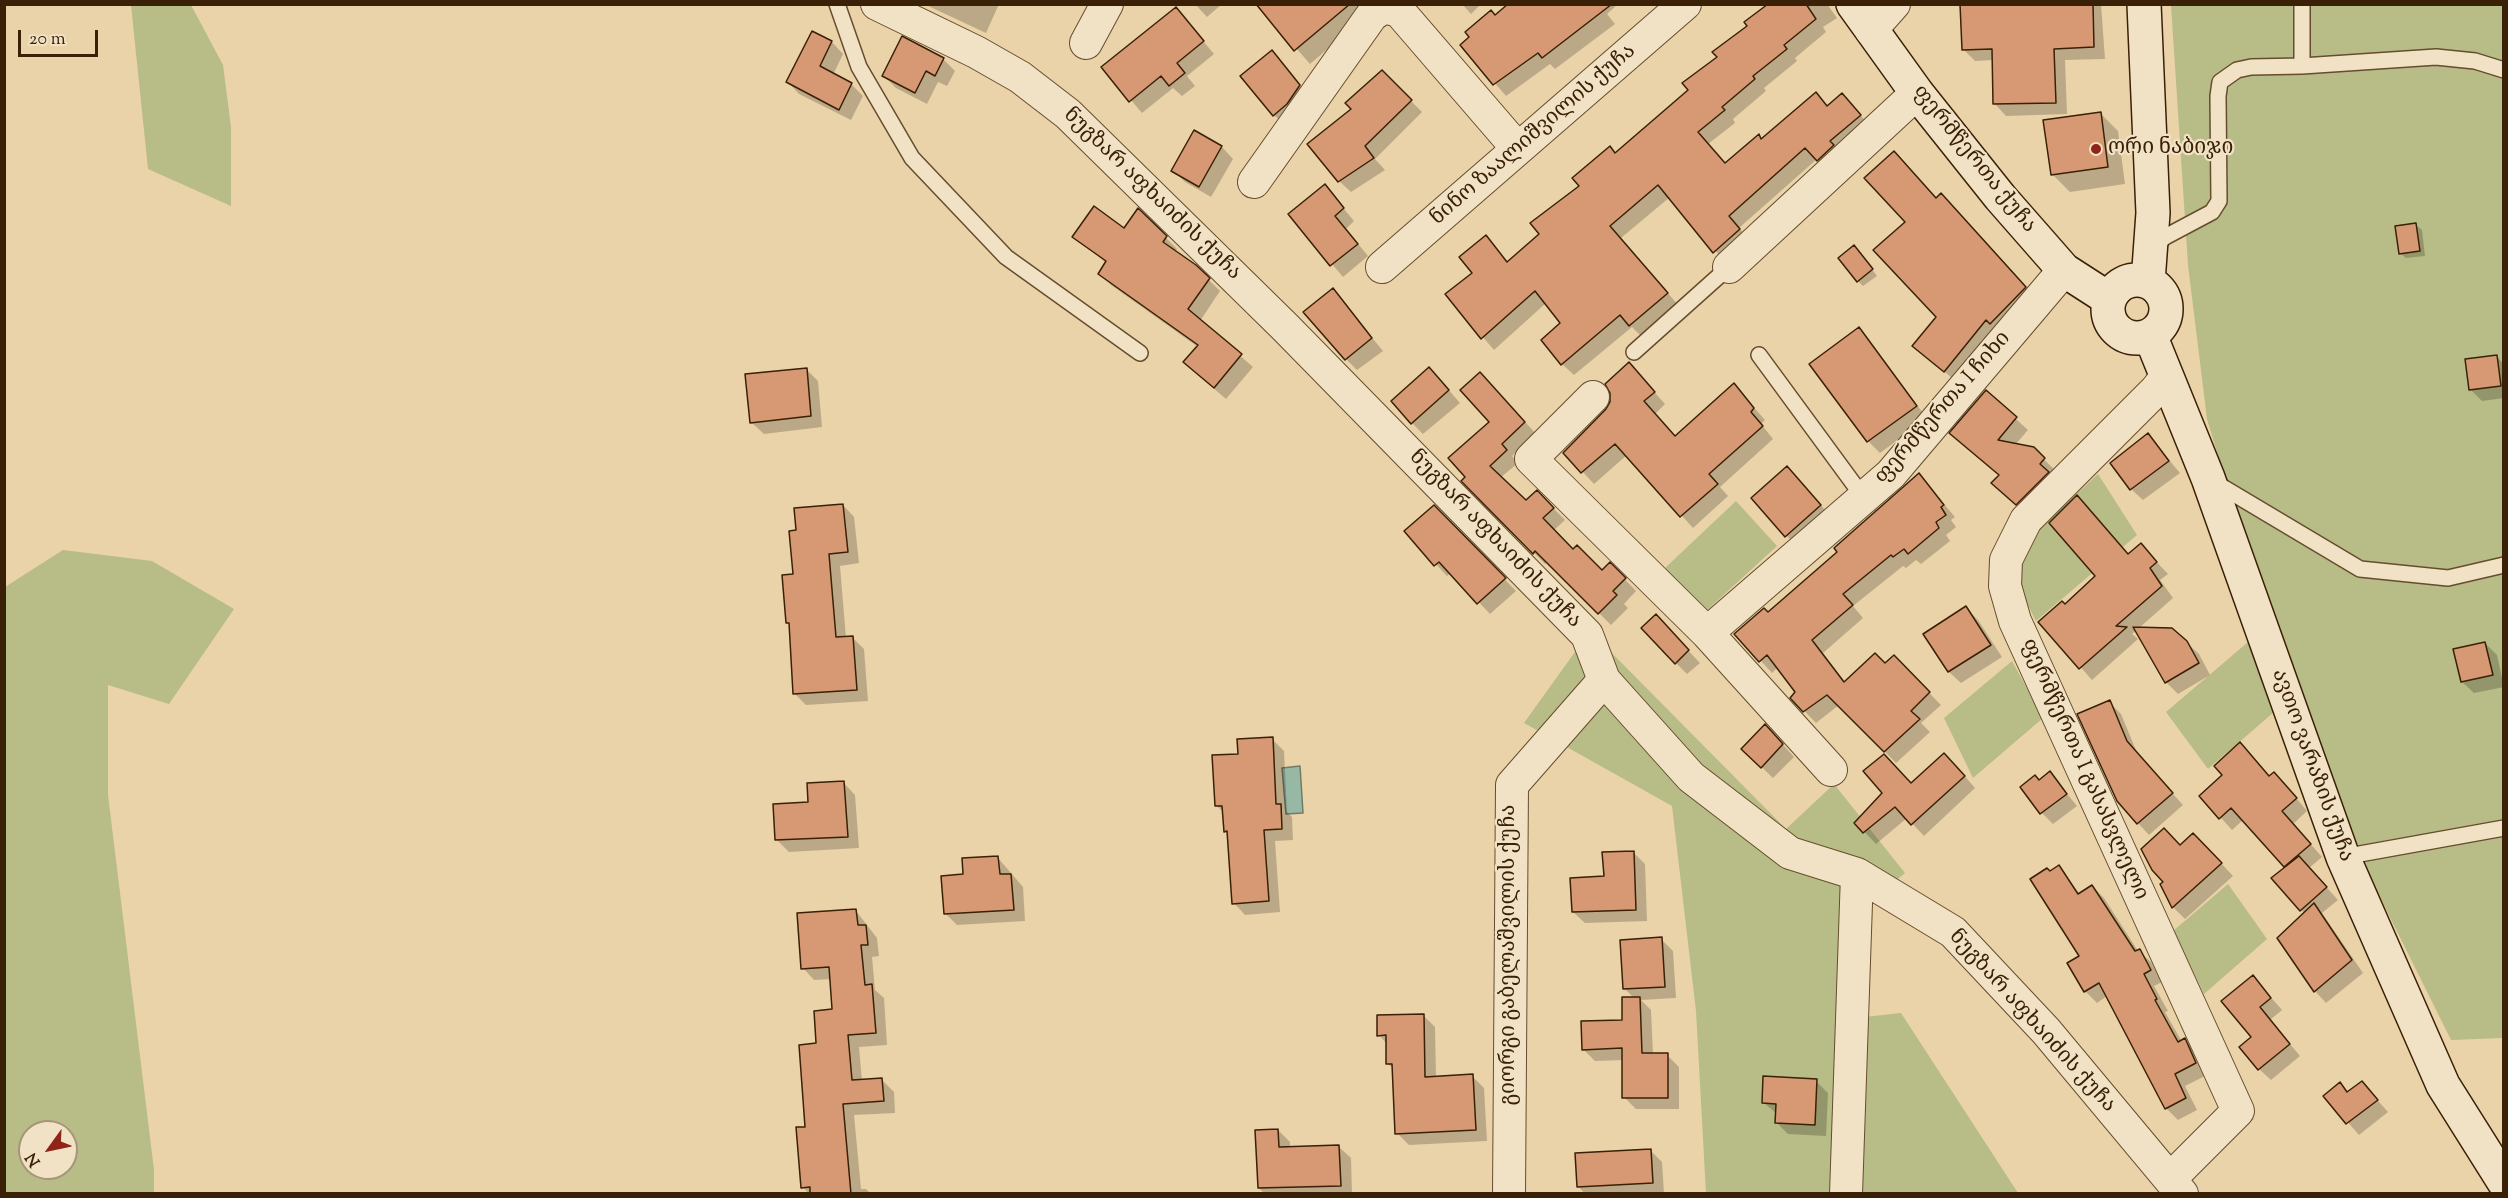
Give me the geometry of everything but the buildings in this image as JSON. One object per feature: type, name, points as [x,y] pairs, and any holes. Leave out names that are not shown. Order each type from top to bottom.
[{"type":"street","name":"ნუგზარ აფხაიძის ქუჩა","points":[[877,4],[994,62],[1020,77],[1068,114],[1293,335],[1587,635],[1604,680],[1691,777],[1790,853],[1857,874],[1953,932],[2046,1031],[2176,1186]]},
{"type":"street","points":[[1086,43],[1107,4]]},
{"type":"street","name":"ნინო ზაალიშვილის ქუჩა","points":[[1382,267],[1685,4]]},
{"type":"street","points":[[1862,17],[1894,4]]},
{"type":"street","points":[[2144,4],[2153,213],[2148,282]]},
{"type":"street","points":[[1254,182],[1372,15],[1383,7],[1399,11],[1518,149]]},
{"type":"street","name":"ფერმწერთა ქუჩა","points":[[1862,17],[1917,93],[2000,197],[2064,270],[2109,300]]},
{"type":"street","points":[[1729,267],[1917,93]]},
{"type":"street","points":[[2064,270],[2085,274],[2116,267],[2130,257],[2141,243],[2153,213]]},
{"type":"street","name":"ფერმწერთა I ჩიხი","points":[[1707,633],[1891,474],[2064,270]]},
{"type":"street","points":[[2128,280],[2148,282],[2157,287],[2166,305],[2162,325],[2150,335],[2130,338],[2115,329],[2109,320],[2109,300],[2114,290],[2128,280]]},
{"type":"street","name":"ავთო ვარაზის ქუჩა","points":[[2150,335],[2208,478],[2343,856],[2443,1085],[2504,1182]]},
{"type":"street","name":"ფერმწერთა I გასასვლელი","points":[[2166,377],[2156,390],[2026,520],[2006,560],[2005,586],[2015,621],[2238,1111],[2176,1186]]},
{"type":"street","points":[[1593,397],[1531,459],[1707,633],[1831,770]]},
{"type":"street","name":"გიორგი გაბელაშვილის ქუჩა","points":[[1509,1194],[1512,785],[1604,680]]},
{"type":"street","points":[[1846,1194],[1857,874]]},
{"type":"lane","points":[[837,4],[859,67],[912,158],[1006,257],[1140,353]]},
{"type":"lane","points":[[2302,4],[2302,66]]},
{"type":"lane","points":[[2152,247],[2165,237],[2212,212],[2219,201],[2218,96],[2220,82],[2237,70],[2251,67],[2436,57],[2475,61],[2504,70]]},
{"type":"lane","points":[[1634,352],[1729,267]]},
{"type":"lane","points":[[1759,355],[1864,498]]},
{"type":"lane","points":[[2208,478],[2360,569],[2448,578],[2504,565]]},
{"type":"lane","points":[[2343,856],[2504,828]]},
{"type":"green space","points":[[131,5],[191,5],[223,65],[231,127],[231,206],[148,169]]},
{"type":"green space","points":[[2171,5],[2503,5],[2503,1038],[2451,1040],[2369,875],[2271,615],[2233,505],[2207,419],[2188,265]]},
{"type":"green space","points":[[2098,474],[2137,535],[2036,621],[2019,588],[2021,565],[2041,527]]},
{"type":"green space","points":[[1736,501],[1777,546],[1706,611],[1665,568]]},
{"type":"green space","points":[[63,550],[152,561],[234,609],[169,704],[108,685],[108,795],[154,1170],[154,1193],[5,1193],[5,587]]},
{"type":"green space","points":[[1590,631],[1786,829],[1834,784],[1905,873],[1870,902],[1855,1018],[1901,1013],[2018,1193],[1706,1193],[1696,1011],[1672,806],[1524,723]]},
{"type":"green space","points":[[2248,642],[2274,712],[2208,769],[2166,712]]},
{"type":"green space","points":[[2012,661],[2043,718],[1973,778],[1944,718]]},
{"type":"green space","points":[[2228,884],[2267,939],[2204,994],[2173,931]]},
{"type":"shaded area","points":[[1300,766],[1303,813],[1286,814],[1282,768]]},
{"type":"place","name":"ორი ნაბიჯი","points":[[2096,149]]}]
